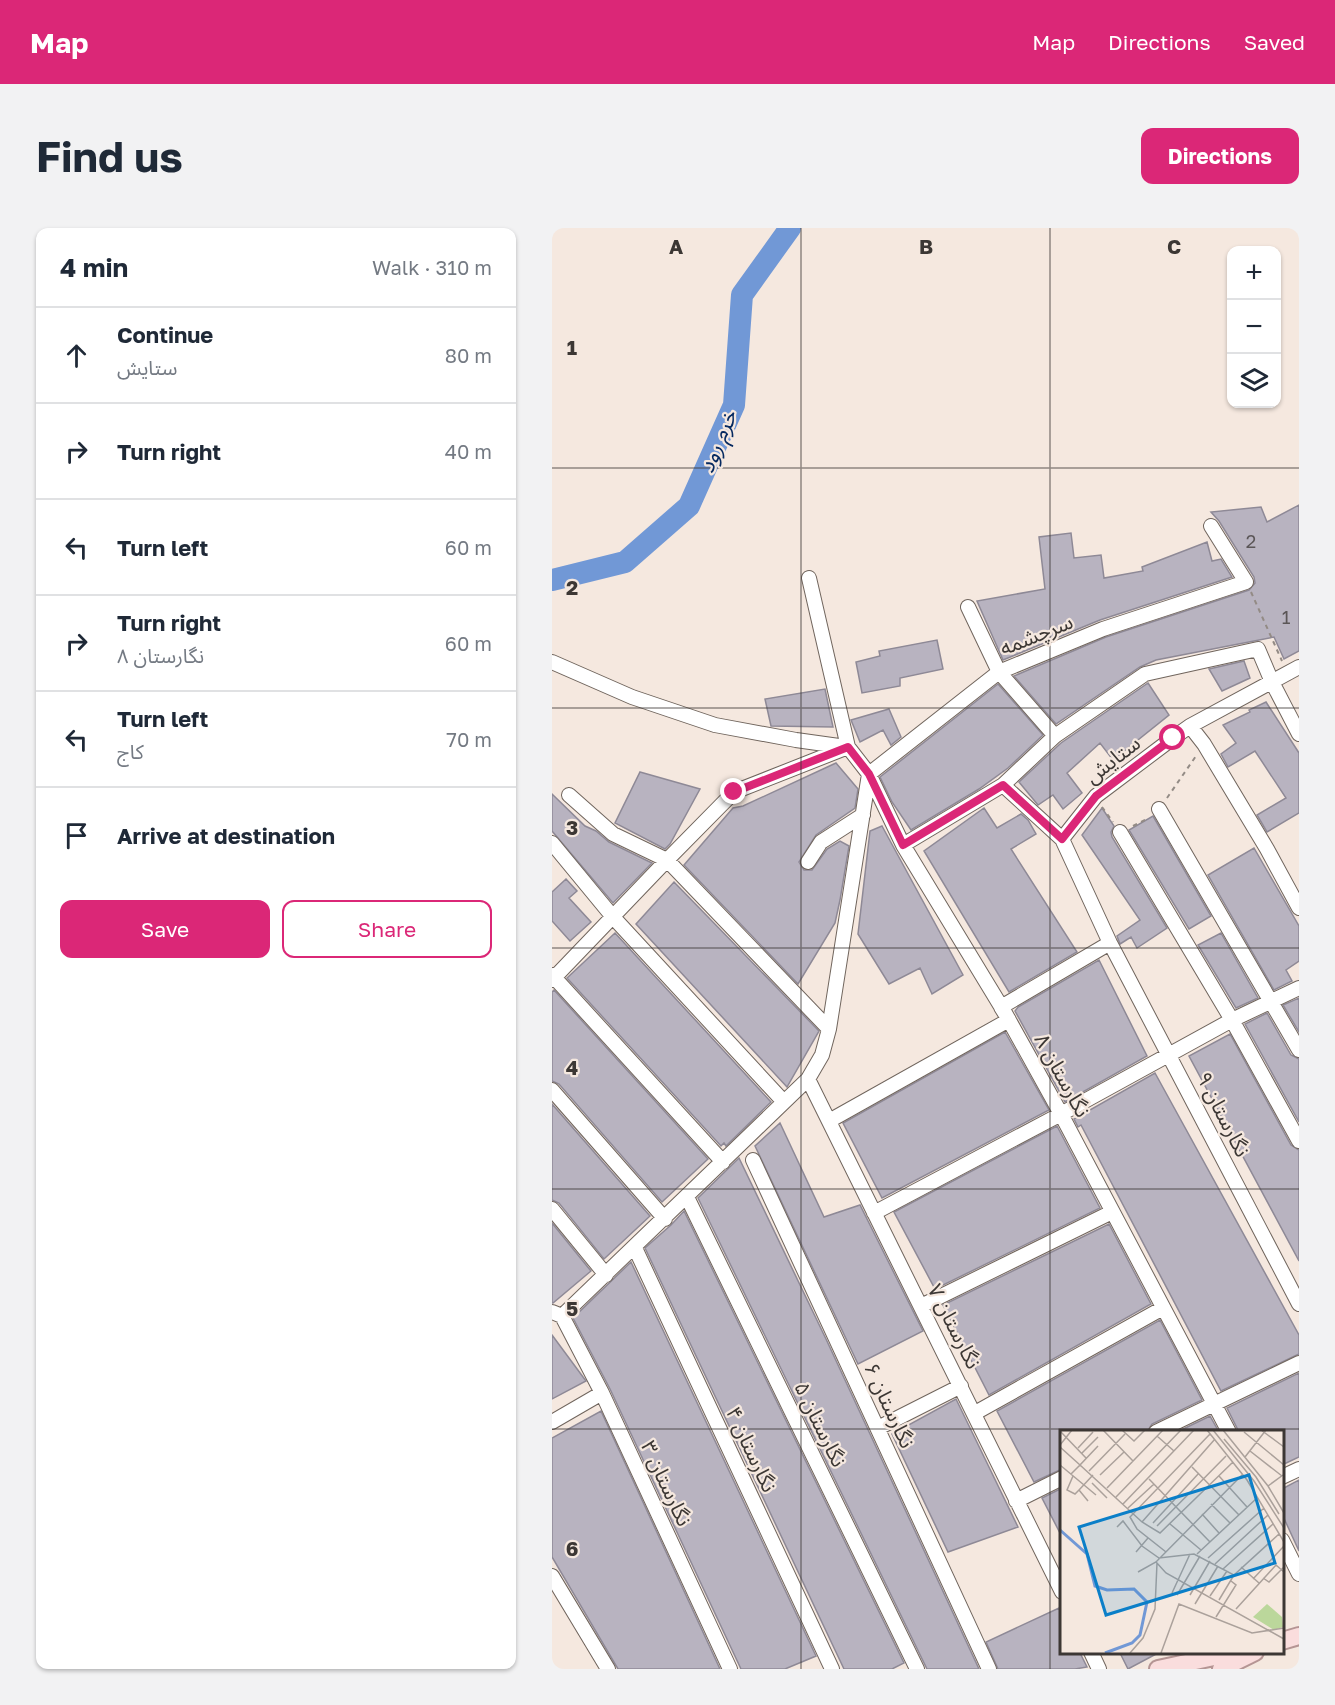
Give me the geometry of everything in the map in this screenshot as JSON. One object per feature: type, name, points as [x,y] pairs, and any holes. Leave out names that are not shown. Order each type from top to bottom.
[{"type":"main road","points":[[1284,1640],[1299,1636]]},
{"type":"main road","points":[[1158,1669],[1232,1654]]},
{"type":"main road","points":[[1221,1669],[1253,1654]]},
{"type":"street","points":[[1211,526],[1246,582]]},
{"type":"street","points":[[809,578],[848,747],[869,774],[903,845],[1001,1007],[1110,943],[1062,839],[1003,785]]},
{"type":"street","name":"سرچشمه","points":[[869,774],[999,672],[1103,629],[1246,582]]},
{"type":"street","points":[[968,608],[999,672],[1055,736]]},
{"type":"street","points":[[903,845],[1003,785],[1055,736],[1145,674],[1258,649],[1299,734]]},
{"type":"street","points":[[552,662],[632,697],[715,725],[848,747]]},
{"type":"street","name":"ستایش","points":[[1062,839],[1096,796],[1190,726],[1293,670]]},
{"type":"street","points":[[1190,726],[1204,744],[1267,849],[1299,908]]},
{"type":"street","points":[[723,1161],[553,978],[734,792],[848,747]]},
{"type":"street","points":[[557,1314],[606,1275],[665,1219],[808,1079],[822,1055],[829,1029],[869,774]]},
{"type":"street","points":[[569,795],[613,834],[666,860],[829,1029]]},
{"type":"street","points":[[1159,809],[1299,1050]]},
{"type":"street","points":[[808,862],[821,842],[863,815]]},
{"type":"street","points":[[1120,832],[1232,1020],[1299,1141]]},
{"type":"street","points":[[552,843],[613,916],[784,1102]]},
{"type":"street","name":"نگارستان ۹","points":[[1110,943],[1299,1304]]},
{"type":"street","points":[[874,1213],[1232,1020],[1299,988]]},
{"type":"street","name":"نگارستان ۸","points":[[1001,1007],[1061,1114],[1228,1430]]},
{"type":"street","points":[[829,1121],[1009,1020]]},
{"type":"street","name":"نگارستان ۷","points":[[808,1079],[962,1386],[1016,1501],[1060,1585]]},
{"type":"street","points":[[552,1090],[665,1219]]},
{"type":"street","name":"نگارستان ۶","points":[[753,1160],[989,1669]]},
{"type":"street","name":"نگارستان ۵","points":[[687,1197],[917,1669]]},
{"type":"street","points":[[552,1209],[606,1275]]},
{"type":"street","points":[[921,1306],[1112,1212]]},
{"type":"street","name":"نگارستان ۴","points":[[635,1248],[832,1669]]},
{"type":"street","points":[[975,1413],[1163,1308]]},
{"type":"street","name":"نگارستان ۳","points":[[557,1314],[602,1393],[730,1669]]},
{"type":"street","points":[[1160,1430],[1299,1363]]},
{"type":"street","points":[[878,1428],[962,1386]]},
{"type":"street","points":[[552,1422],[602,1393]]},
{"type":"street","points":[[1284,1476],[1299,1469]]},
{"type":"street","points":[[1016,1501],[1060,1479]]},
{"type":"street","points":[[1284,1544],[1299,1574]]},
{"type":"street","points":[[552,1576],[608,1669]]},
{"type":"street","points":[[1092,1654],[1099,1669]]},
{"type":"path","points":[[1246,582],[1293,670]]},
{"type":"building","points":[[1299,505],[1299,651],[1284,659],[1274,637],[1156,660],[1140,667],[1056,724],[1014,676],[1106,637],[1249,590],[1255,583],[1254,577],[1211,512],[1261,507],[1267,522]]},
{"type":"building","points":[[1071,533],[1074,558],[1101,555],[1104,578],[1143,571],[1142,567],[1207,542],[1212,561],[1221,559],[1232,577],[1100,620],[1003,660],[977,601],[1045,589],[1039,537]]},
{"type":"building","points":[[937,640],[943,669],[900,678],[900,686],[862,693],[856,662],[880,656],[879,651]]},
{"type":"building","points":[[1244,661],[1250,678],[1222,691],[1209,669]]},
{"type":"building","points":[[1148,683],[1169,715],[1113,760],[1100,743],[1067,773],[1082,793],[1063,809],[1053,795],[1038,805],[1019,782],[1061,743]]},
{"type":"building","points":[[998,684],[1043,735],[1008,768],[979,789],[911,830],[892,802],[880,777]]},
{"type":"building","points":[[825,689],[833,727],[771,726],[765,699]]},
{"type":"building","points":[[1266,702],[1299,753],[1299,813],[1267,832],[1257,815],[1286,798],[1255,751],[1228,767],[1221,754],[1236,743],[1223,725]]},
{"type":"building","points":[[889,709],[901,737],[891,745],[883,730],[860,742],[851,720]]},
{"type":"building","points":[[836,763],[858,789],[855,808],[816,835],[799,862],[804,870],[812,870],[827,849],[840,841],[849,846],[840,900],[835,923],[798,984],[684,865],[733,808],[743,806]]},
{"type":"building","points":[[640,772],[700,789],[665,849],[615,823]]},
{"type":"building","points":[[552,794],[585,826],[596,831],[609,842],[652,863],[613,903],[552,831]]},
{"type":"building","points":[[984,808],[997,828],[1021,814],[1028,820],[1036,834],[1011,849],[1077,952],[1009,992],[924,851]]},
{"type":"building","points":[[1102,808],[1114,826],[1111,832],[1112,837],[1167,928],[1137,948],[1131,937],[1120,944],[1117,936],[1140,920],[1082,835]]},
{"type":"building","points":[[1153,816],[1211,916],[1189,929],[1129,830]]},
{"type":"building","points":[[882,826],[963,975],[932,994],[920,968],[889,984],[858,934],[870,831]]},
{"type":"building","points":[[1254,848],[1299,926],[1299,961],[1286,970],[1292,981],[1274,990],[1208,875]]},
{"type":"building","points":[[566,879],[577,891],[569,898],[591,922],[570,941],[552,921],[552,892]]},
{"type":"building","points":[[674,882],[819,1031],[787,1087],[636,924]]},
{"type":"building","points":[[615,933],[771,1102],[726,1146],[724,1143],[721,1146],[567,978]]},
{"type":"building","points":[[1221,933],[1258,998],[1236,1008],[1198,945]]},
{"type":"building","points":[[1099,960],[1147,1056],[1065,1102],[1015,1011],[1018,1007]]},
{"type":"building","points":[[554,990],[708,1159],[662,1202],[559,1084],[552,1081],[552,992]]},
{"type":"building","points":[[1299,998],[1299,1032],[1283,1005]]},
{"type":"building","points":[[1267,1013],[1291,1055],[1299,1059],[1299,1122],[1245,1024]]},
{"type":"building","points":[[1005,1032],[1049,1110],[882,1198],[843,1123]]},
{"type":"building","points":[[1230,1034],[1291,1145],[1299,1150],[1299,1261],[1189,1056]]},
{"type":"building","points":[[1155,1073],[1299,1335],[1299,1354],[1221,1391],[1081,1125],[1078,1127],[1074,1119]]},
{"type":"building","points":[[552,1104],[650,1216],[604,1259],[559,1203],[552,1200]]},
{"type":"building","points":[[780,1123],[824,1217],[860,1205],[923,1331],[858,1364],[755,1146]]},
{"type":"building","points":[[1057,1126],[1100,1208],[935,1289],[894,1212]]},
{"type":"building","points":[[739,1158],[826,1339],[979,1669],[927,1669],[698,1198]]},
{"type":"building","points":[[684,1211],[904,1663],[892,1669],[844,1669],[645,1248]]},
{"type":"building","points":[[552,1223],[591,1271],[553,1303],[552,1303]]},
{"type":"building","points":[[1109,1224],[1151,1304],[989,1395],[943,1305]]},
{"type":"building","points":[[631,1262],[816,1656],[785,1669],[741,1669],[610,1389],[573,1318]]},
{"type":"building","points":[[1160,1320],[1202,1400],[1152,1424],[1148,1430],[1060,1430],[1060,1470],[1034,1482],[997,1411]]},
{"type":"building","points":[[552,1335],[586,1381],[552,1399]]},
{"type":"building","points":[[1299,1373],[1299,1457],[1284,1464],[1284,1430],[1238,1430],[1227,1408]]},
{"type":"building","points":[[956,1399],[1018,1527],[948,1552],[892,1434]]},
{"type":"building","points":[[601,1411],[720,1669],[618,1669],[552,1557],[552,1438]]},
{"type":"building","points":[[1210,1416],[1218,1430],[1181,1430]]},
{"type":"building","points":[[1299,1480],[1299,1551],[1284,1518],[1284,1488]]},
{"type":"building","points":[[1060,1489],[1060,1533],[1042,1498]]},
{"type":"building","points":[[1059,1608],[1060,1654],[1080,1654],[1087,1667],[998,1669],[986,1642]]},
{"type":"building","points":[[1120,1654],[1156,1654],[1128,1669]]},
{"type":"waterway","name":"خرم رود","points":[[552,580],[625,562],[689,506],[734,405],[742,295],[790,228]]},
{"type":"route","points":[[734,792],[848,747],[869,774],[903,845],[1003,785],[1062,839],[1096,796],[1173,738]]}]
